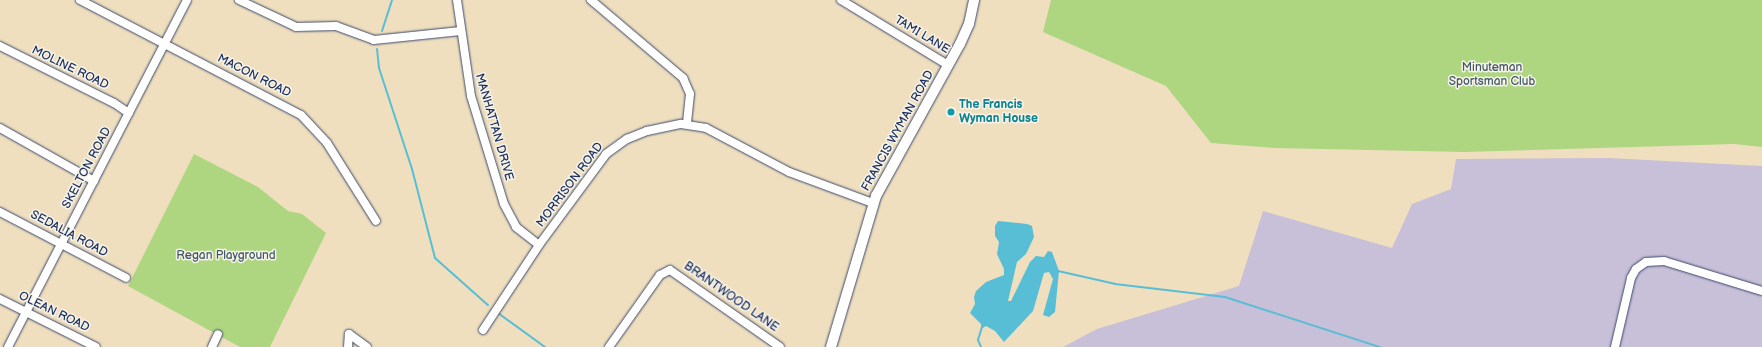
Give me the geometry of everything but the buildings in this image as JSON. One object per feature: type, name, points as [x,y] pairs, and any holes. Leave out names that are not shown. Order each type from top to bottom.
[{"type":"main road","name":"FRANCIS WYMAN ROAD","points":[[831,347],[873,203],[882,182],[920,120],[967,29],[974,0]]},
{"type":"street","name":"MACON ROAD","points":[[80,0],[306,118],[327,144],[376,221]]},
{"type":"street","name":"SKELTON ROAD","points":[[8,347],[186,0]]},
{"type":"street","points":[[239,0],[296,27],[336,26],[374,40],[461,31]]},
{"type":"street","name":"MANHATTAN DRIVE","points":[[458,0],[461,31],[475,112],[504,204],[516,227],[540,245]]},
{"type":"street","points":[[591,0],[683,78],[690,97],[688,124]]},
{"type":"street","name":"TAMI LANE","points":[[842,0],[948,65]]},
{"type":"street","name":"MOLINE ROAD","points":[[0,46],[114,103],[129,113]]},
{"type":"street","name":"MORRISON ROAD","points":[[483,330],[540,245],[595,168],[614,147],[647,131],[688,124],[706,128],[808,180],[873,203]]},
{"type":"street","points":[[0,128],[94,180]]},
{"type":"street","name":"SEDALIA ROAD","points":[[0,212],[61,242],[126,278]]},
{"type":"street","points":[[1615,347],[1631,278],[1636,269],[1646,262],[1664,261],[1762,291]]},
{"type":"street","name":"BRANTWOOD LANE","points":[[609,347],[660,275],[670,270],[780,347]]},
{"type":"street","name":"OLEAN ROAD","points":[[0,299],[96,347]]},
{"type":"street","points":[[212,347],[218,334]]},
{"type":"street","points":[[348,347],[349,334],[367,347]]},
{"type":"shaded area","points":[[1608,158],[1762,166],[1762,347],[1063,347],[1097,329],[1239,286],[1263,211],[1392,248],[1412,204],[1451,189],[1456,159]]},
{"type":"green space","name":"Minuteman Sportsman Club","points":[[1051,0],[1762,0],[1762,147],[1734,144],[1465,152],[1274,148],[1211,143],[1166,86],[1043,32]]},
{"type":"green space","name":"Regan Playground","points":[[194,154],[258,187],[288,211],[302,214],[326,233],[270,347],[240,347],[128,286]]},
{"type":"water","points":[[998,221],[1027,224],[1032,226],[1034,237],[1026,254],[1017,262],[1008,301],[1011,301],[1030,262],[1036,256],[1044,257],[1048,251],[1052,252],[1059,271],[1055,312],[1049,317],[1043,315],[1053,279],[1049,272],[1044,273],[1033,311],[1004,342],[995,331],[986,326],[981,329],[981,324],[970,313],[975,304],[974,297],[976,291],[986,282],[1004,275],[1004,269],[997,254],[999,242],[995,236],[995,226]]},
{"type":"waterway","points":[[382,31],[392,0]]},
{"type":"waterway","points":[[377,49],[379,68],[412,169],[435,258],[488,305]]},
{"type":"waterway","points":[[1058,271],[1115,284],[1225,297],[1380,347]]},
{"type":"waterway","points":[[498,313],[545,347]]},
{"type":"waterway","points":[[981,347],[978,340],[982,327]]},
{"type":"place","name":"The Francis Wyman House","points":[[951,112]]}]
